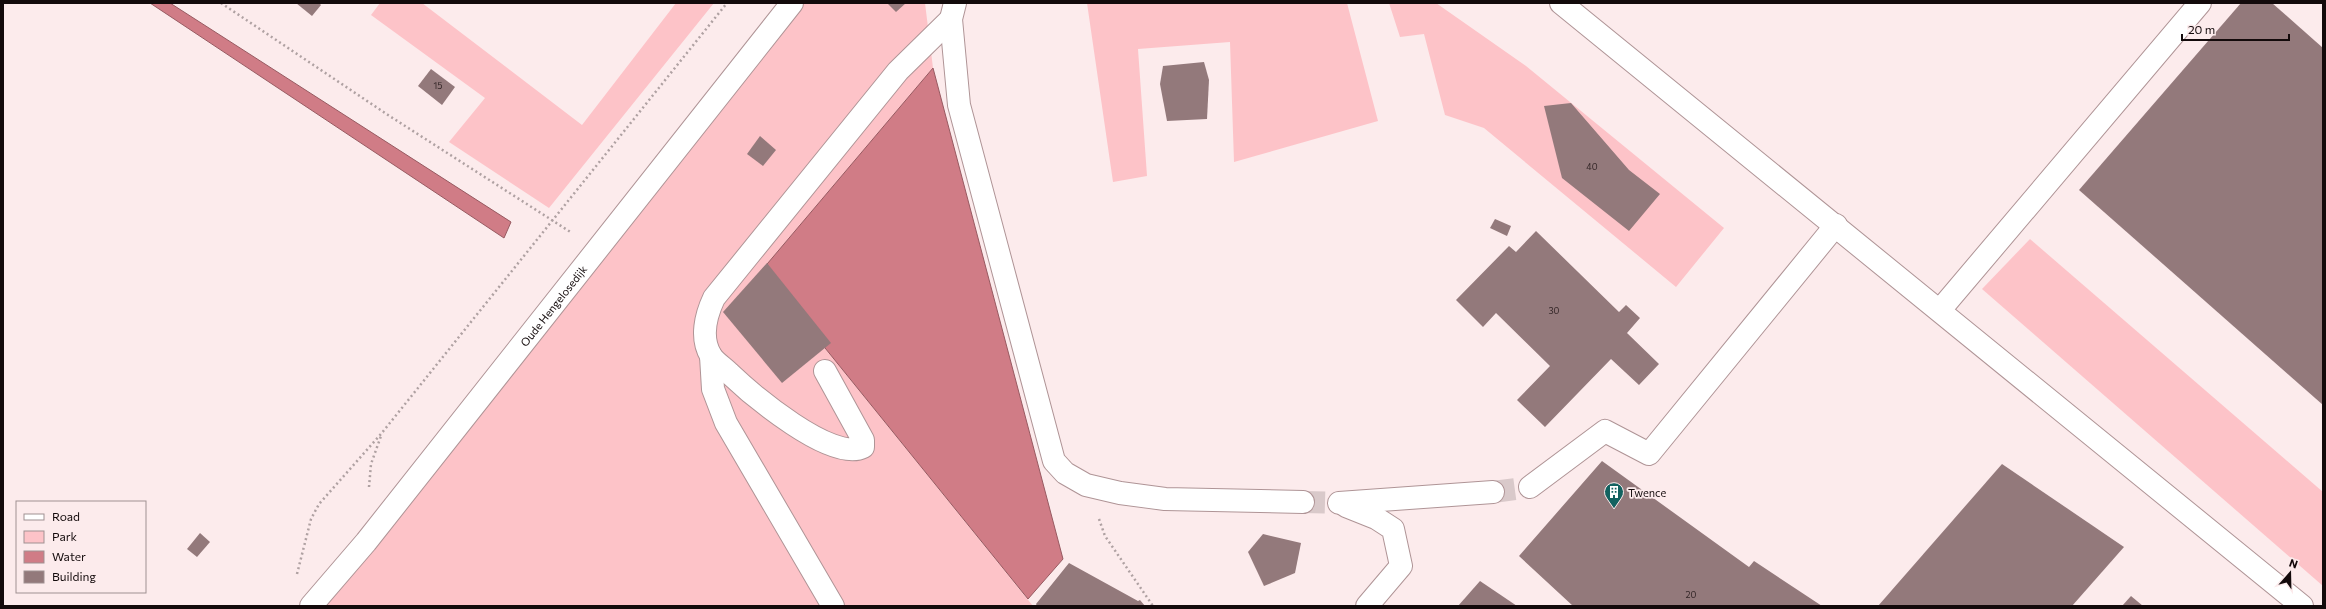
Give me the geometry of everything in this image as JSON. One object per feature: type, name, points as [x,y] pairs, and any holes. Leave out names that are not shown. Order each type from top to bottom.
[{"type":"street","name":"Oude Hengelosedijk","points":[[311,606],[366,542],[596,249],[792,3]]},
{"type":"street","points":[[1561,3],[1836,225],[2302,606]]},
{"type":"street","points":[[1940,310],[2200,3]]},
{"type":"street","points":[[834,606],[726,423],[713,389],[712,356],[707,343],[706,316],[714,298],[898,71],[953,11]]},
{"type":"street","points":[[953,11],[959,106],[1054,462],[1066,473],[1086,485],[1120,493],[1165,499],[1303,502]]},
{"type":"street","points":[[1530,487],[1605,431],[1649,454],[1836,225]]},
{"type":"street","points":[[712,356],[755,398],[796,426],[825,442],[850,450],[857,450],[863,447],[863,440],[825,371]]},
{"type":"street","points":[[1367,606],[1401,566],[1393,529],[1376,518],[1339,503],[1493,492]]},
{"type":"path","points":[[221,3],[388,115],[596,249]]},
{"type":"path","points":[[296,580],[311,519],[319,504],[381,434],[727,3]]},
{"type":"path","points":[[1086,485],[1105,536],[1153,606]]},
{"type":"green space","points":[[380,3],[422,3],[582,125],[676,3],[714,3],[549,208],[449,142],[485,98],[371,15]]},
{"type":"green space","points":[[804,3],[925,3],[933,68],[762,270],[1033,606],[323,606]]},
{"type":"green space","points":[[1087,3],[1347,3],[1378,121],[1234,162],[1230,42],[1138,49],[1147,176],[1113,182]]},
{"type":"green space","points":[[1389,3],[1436,3],[1526,66],[1724,228],[1676,287],[1484,128],[1445,115],[1424,34],[1400,37]]},
{"type":"green space","points":[[2030,239],[2323,492],[2323,586],[1982,289]]},
{"type":"water","points":[[150,3],[170,3],[511,222],[504,238]]},
{"type":"water","points":[[933,68],[1063,559],[1028,599],[762,270]]},
{"type":"building","points":[[296,3],[319,3],[321,5],[312,16]]},
{"type":"building","points":[[887,3],[906,3],[896,12]]},
{"type":"building","points":[[2241,3],[2272,3],[2323,48],[2323,405],[2079,190]]},
{"type":"building","points":[[1204,62],[1209,80],[1207,119],[1167,121],[1160,84],[1163,66]]},
{"type":"building","points":[[431,69],[455,87],[442,105],[418,86]]},
{"type":"building","points":[[1571,103],[1629,170],[1660,194],[1629,231],[1562,178],[1544,106]]},
{"type":"building","points":[[760,136],[776,150],[763,166],[747,154]]},
{"type":"building","points":[[1495,219],[1511,226],[1507,236],[1490,228]]},
{"type":"building","points":[[1536,231],[1619,312],[1626,305],[1640,318],[1627,333],[1659,364],[1639,385],[1611,359],[1545,427],[1517,400],[1550,366],[1496,313],[1483,327],[1456,300],[1509,246],[1516,252]]},
{"type":"building","points":[[767,263],[831,343],[782,383],[723,312]]},
{"type":"building","name":"Twence","points":[[1602,461],[1749,567],[1754,561],[1822,606],[1573,606],[1519,556]]},
{"type":"building","points":[[2002,464],[2124,547],[2072,606],[1878,606]]},
{"type":"building","points":[[200,533],[210,542],[197,557],[187,549]]},
{"type":"building","points":[[1263,534],[1301,543],[1295,573],[1264,586],[1248,552]]},
{"type":"building","points":[[1069,563],[1138,601],[1140,600],[1145,606],[1037,606],[1036,604]]},
{"type":"building","points":[[1480,581],[1517,606],[1458,606]]},
{"type":"building","points":[[2131,596],[2143,606],[2122,606]]},
{"type":"tunnel","points":[[1493,492],[1530,487]]},
{"type":"tunnel","points":[[1303,502],[1339,503]]},
{"type":"place","name":"Twence","points":[[1614,509]]}]
